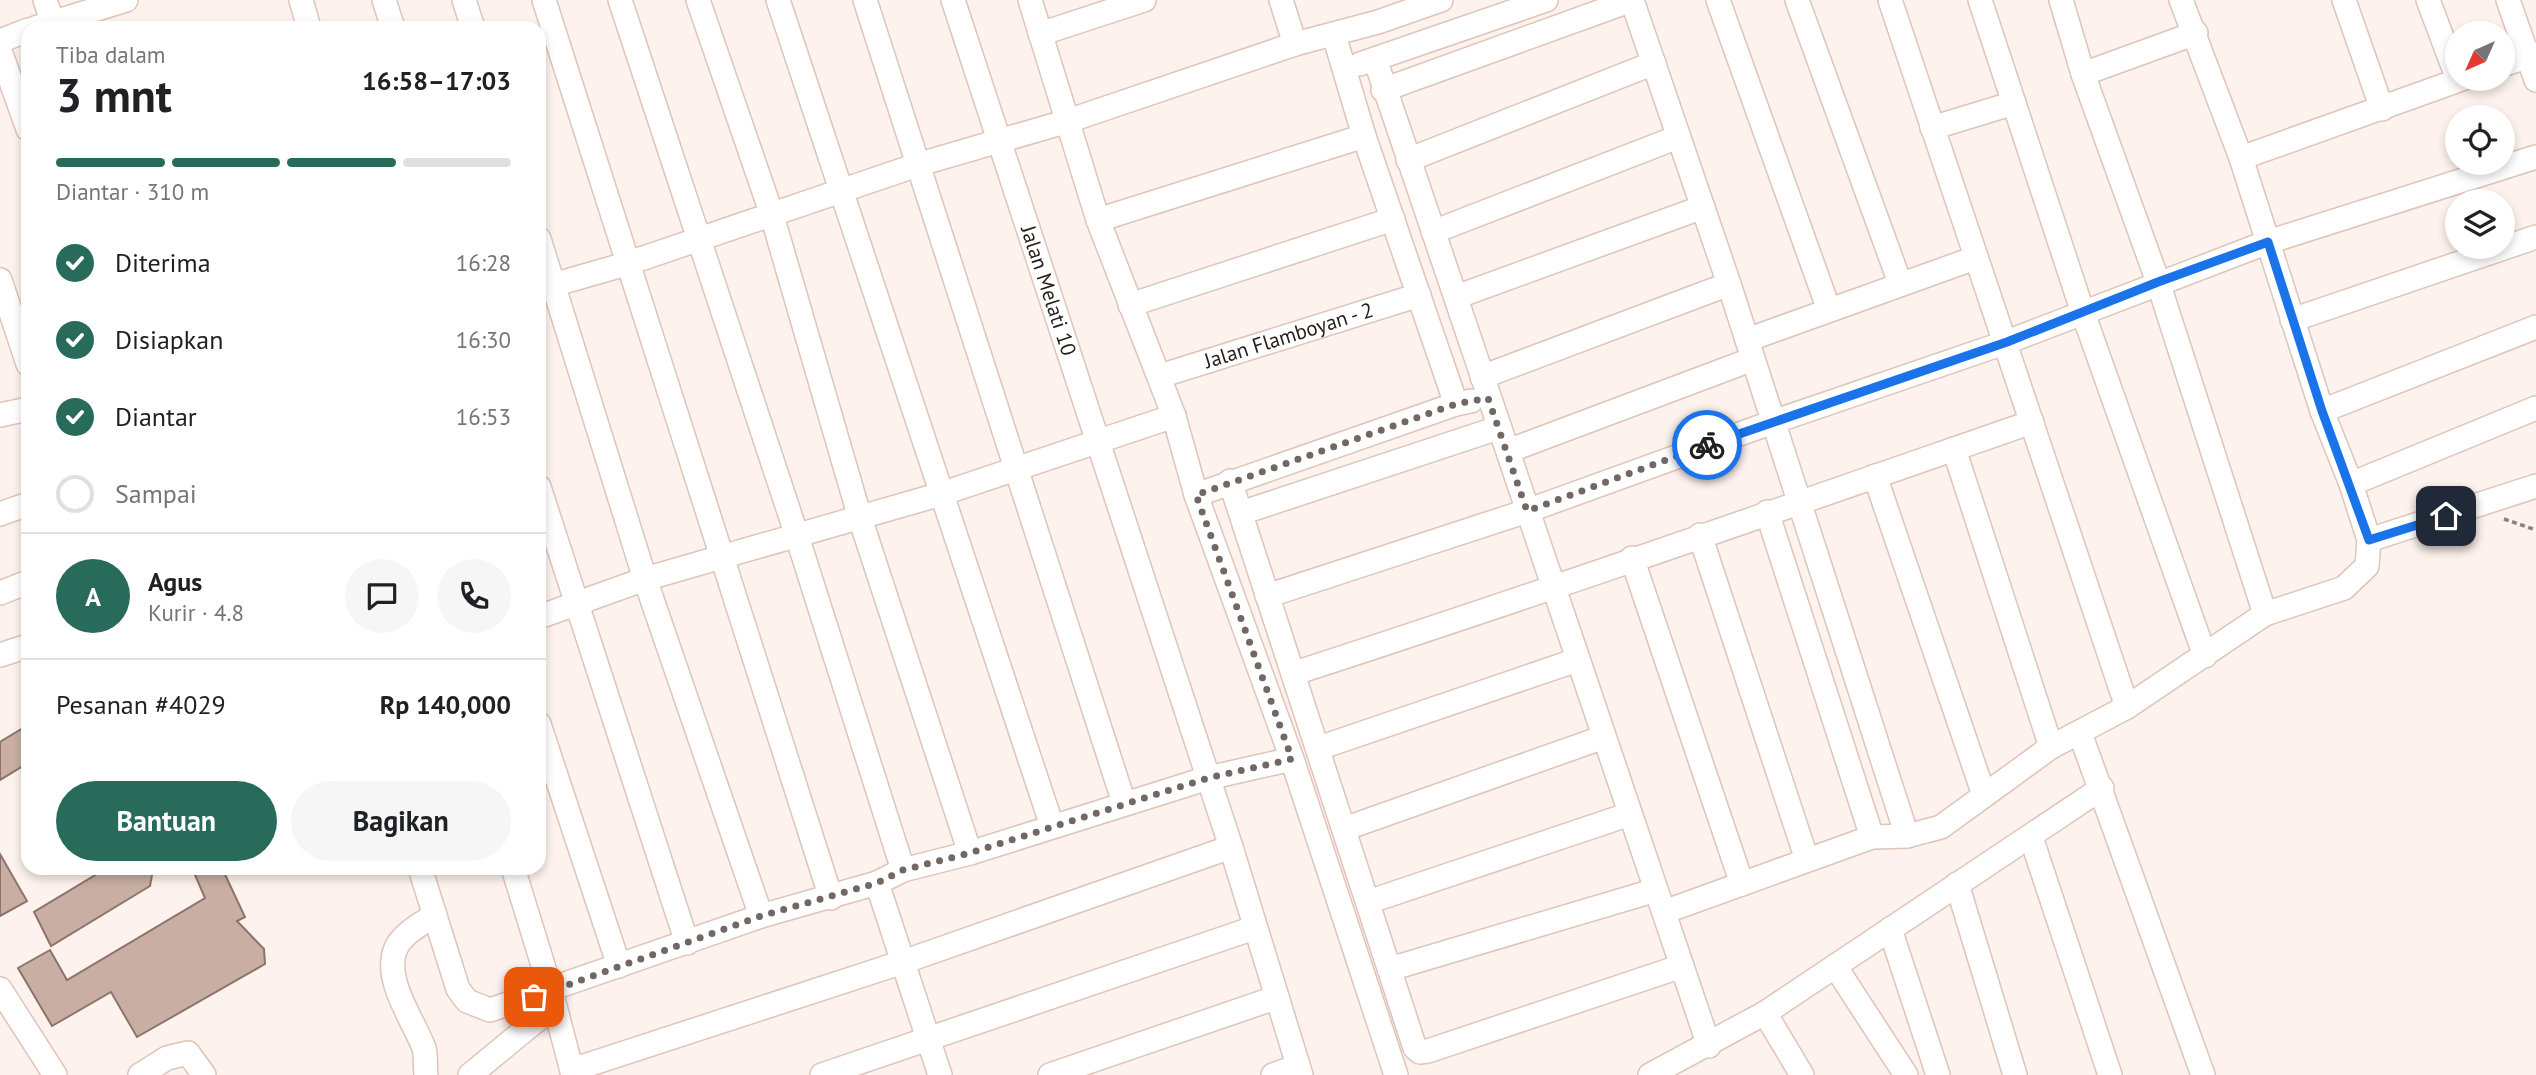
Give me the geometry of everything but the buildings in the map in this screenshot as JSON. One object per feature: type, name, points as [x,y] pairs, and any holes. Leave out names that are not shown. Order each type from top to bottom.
[{"type":"street","points":[[44,0],[44,21]]},
{"type":"street","points":[[60,21],[126,0]]},
{"type":"street","points":[[384,0],[391,21]]},
{"type":"street","points":[[464,0],[470,21]]},
{"type":"street","points":[[544,0],[626,264],[725,558],[831,898]]},
{"type":"street","points":[[620,0],[797,536],[903,870]]},
{"type":"street","points":[[698,0],[771,212],[860,518],[970,853]]},
{"type":"street","points":[[778,0],[1052,826]]},
{"type":"street","points":[[865,0],[1124,803]]},
{"type":"street","name":"Jalan Melati 10","points":[[953,0],[1231,848],[1299,1071]]},
{"type":"street","points":[[1030,0],[1098,220],[1174,416],[1196,495],[1292,759],[1396,1075]]},
{"type":"street","points":[[1041,34],[1144,0]]},
{"type":"street","points":[[1281,0],[1295,44]]},
{"type":"street","points":[[761,916],[546,286],[626,264],[771,212],[998,139],[1068,121],[1295,44],[1334,35],[1441,0]]},
{"type":"street","points":[[1344,71],[1546,0]]},
{"type":"street","points":[[1383,90],[1632,0],[1729,284],[1907,836]]},
{"type":"street","points":[[1718,0],[1829,310]]},
{"type":"street","points":[[1797,0],[1900,283]]},
{"type":"street","points":[[1890,0],[1975,258],[2007,342],[2127,707]]},
{"type":"street","points":[[1980,0],[2083,313],[2205,656]]},
{"type":"street","points":[[2061,0],[2083,74],[2158,282],[2265,614]]},
{"type":"street","points":[[1390,969],[1660,901],[1742,884],[1872,837],[1907,836],[1941,827],[2051,747],[2127,707],[2265,614],[2344,587],[2357,579],[2367,566],[2369,540],[2351,484],[2322,411],[2241,158],[2196,33],[2181,0]]},
{"type":"street","points":[[2344,0],[2382,109]]},
{"type":"street","points":[[2428,0],[2445,43]]},
{"type":"street","points":[[2508,0],[2532,56],[2536,80]]},
{"type":"street","points":[[1407,12],[1418,44]]},
{"type":"street","points":[[0,41],[21,33]]},
{"type":"street","points":[[2083,74],[2196,33]]},
{"type":"street","points":[[1334,35],[1364,136],[1456,404]]},
{"type":"street","points":[[0,51],[21,93]]},
{"type":"street","points":[[2515,61],[2532,56]]},
{"type":"street","points":[[1375,59],[1383,90],[1456,297],[1498,428],[1709,1046]]},
{"type":"street","points":[[1408,160],[1654,63]]},
{"type":"street","points":[[2241,158],[2382,109],[2445,84]]},
{"type":"street","points":[[1932,128],[2014,103]]},
{"type":"street","points":[[1098,220],[1364,136]]},
{"type":"street","points":[[1433,232],[1678,137]]},
{"type":"street","points":[[1268,596],[1527,511],[1773,422],[2007,342],[2268,242],[2536,157]]},
{"type":"street","points":[[1456,297],[1703,207]]},
{"type":"street","points":[[1130,304],[1393,219]]},
{"type":"street","points":[[2292,320],[2536,237]]},
{"type":"street","points":[[1507,451],[1750,350],[1829,310],[1975,258]]},
{"type":"street","points":[[0,280],[21,342]]},
{"type":"street","points":[[1196,495],[1456,404],[1485,388],[1729,284]]},
{"type":"street","name":"Jalan Flamboyan - 2","points":[[1160,376],[1419,295]]},
{"type":"street","points":[[2322,411],[2536,327]]},
{"type":"street","points":[[2351,484],[2536,408]]},
{"type":"street","points":[[0,415],[21,410]]},
{"type":"street","points":[[546,614],[645,579],[941,494],[1017,466],[1097,443],[1174,416]]},
{"type":"street","points":[[1295,673],[1553,590],[1632,558],[2032,422]]},
{"type":"street","points":[[1241,513],[1498,428]]},
{"type":"street","points":[[1954,449],[2051,747]]},
{"type":"street","points":[[1875,476],[1984,795]]},
{"type":"street","points":[[1230,481],[1295,673],[1411,1040],[1420,1052],[1682,966]]},
{"type":"street","points":[[2369,540],[2536,486]]},
{"type":"street","points":[[0,514],[21,506]]},
{"type":"street","points":[[546,509],[687,943]]},
{"type":"street","points":[[1767,512],[1872,837]]},
{"type":"street","points":[[1700,535],[1807,860]]},
{"type":"street","points":[[1632,558],[1742,884]]},
{"type":"street","points":[[0,593],[21,585]]},
{"type":"street","points":[[0,655],[21,648]]},
{"type":"street","points":[[1319,748],[1577,660]]},
{"type":"street","points":[[2080,733],[2203,1075]]},
{"type":"street","points":[[1344,829],[1604,737]]},
{"type":"street","points":[[546,745],[619,966]]},
{"type":"street","points":[[470,1075],[553,999],[619,966],[761,916],[877,883],[903,870],[970,853],[1208,778],[1292,759]]},
{"type":"street","points":[[1650,1075],[1691,1067],[1709,1046],[1765,1013],[2102,788]]},
{"type":"street","points":[[1368,902],[1630,814]]},
{"type":"street","points":[[2031,837],[2110,1075]]},
{"type":"street","points":[[515,875],[572,1072],[903,962],[1231,848]]},
{"type":"street","points":[[423,875],[458,989],[467,1001],[490,1010],[553,999]]},
{"type":"street","points":[[877,883],[940,1075]]},
{"type":"street","points":[[1957,884],[2015,1075]]},
{"type":"street","points":[[425,1075],[425,1051],[397,987],[393,967],[397,946],[412,930],[435,915]]},
{"type":"street","points":[[822,1075],[1254,928]]},
{"type":"street","points":[[1890,929],[1938,1075]]},
{"type":"street","points":[[1835,966],[1906,1075]]},
{"type":"street","points":[[0,989],[55,1075]]},
{"type":"street","points":[[1050,1075],[1275,998]]},
{"type":"street","points":[[1765,1013],[1802,1075]]},
{"type":"street","points":[[140,1075],[167,1058],[188,1053],[204,1075]]},
{"type":"street","points":[[1273,1075],[1299,1071]]},
{"type":"way so far","points":[[534,997],[761,916],[877,883],[903,870],[970,853],[1208,778],[1292,759],[1196,495],[1456,404],[1488,398],[1527,511],[1707,445]]},
{"type":"route","points":[[1707,445],[2007,342],[2268,242],[2322,411],[2351,484],[2369,540],[2446,516]]}]
